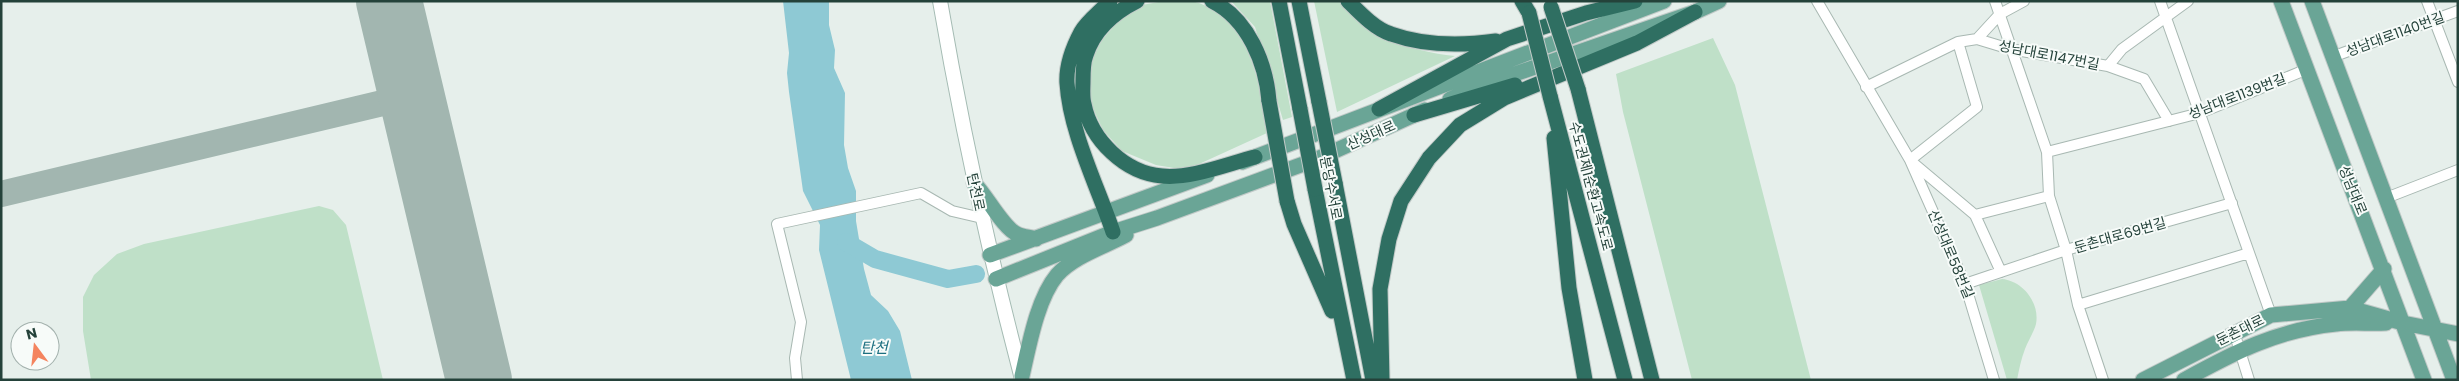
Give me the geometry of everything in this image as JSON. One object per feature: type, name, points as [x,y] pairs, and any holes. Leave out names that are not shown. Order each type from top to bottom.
[{"type":"highway","points":[[1110,1],[1082,30],[1071,56],[1067,81],[1076,126],[1113,232]]},
{"type":"highway","points":[[1137,1],[1120,10],[1098,32],[1085,55],[1084,103],[1092,128],[1109,151],[1137,168],[1162,176],[1189,175],[1255,157]]},
{"type":"highway","points":[[1212,1],[1225,8],[1243,27],[1258,55],[1268,86],[1287,201],[1294,224],[1346,343]]},
{"type":"highway","name":"분당수서로","points":[[1279,1],[1354,380]]},
{"type":"highway","name":"분당수서로","points":[[1299,1],[1373,380]]},
{"type":"highway","points":[[1348,1],[1363,16],[1390,34],[1437,44],[1470,45],[1507,40]]},
{"type":"highway","points":[[1379,109],[1507,40],[1584,7],[1635,1]]},
{"type":"highway","name":"수도권제1순환고속도로","points":[[1551,4],[1578,89],[1652,380]]},
{"type":"highway","name":"수도권제1순환고속도로","points":[[1526,7],[1625,380]]},
{"type":"highway","points":[[1382,380],[1380,289],[1390,239],[1401,201],[1429,158],[1460,125],[1504,98],[1567,70],[1637,43],[1695,12]]},
{"type":"highway","points":[[1414,115],[1567,70]]},
{"type":"highway","points":[[1550,96],[1569,288],[1585,380]]},
{"type":"main road","name":"탄천로","points":[[940,1],[959,112],[974,183],[990,255],[1022,378]]},
{"type":"main road","name":"산성대로","points":[[990,255],[1107,213],[1664,1]]},
{"type":"main road","name":"산성대로","points":[[996,278],[1113,232],[1157,218],[1317,159],[1477,87],[1695,12],[1719,1]]},
{"type":"main road","name":"성남대로","points":[[2281,1],[2305,70],[2384,268],[2424,380]]},
{"type":"main road","name":"성남대로","points":[[2312,1],[2454,380]]},
{"type":"main road","points":[[974,183],[987,196],[1001,219],[1016,234],[1036,239]]},
{"type":"main road","points":[[1022,378],[1045,295],[1057,275],[1077,259],[1157,218]]},
{"type":"main road","points":[[2350,308],[2384,268]]},
{"type":"main road","name":"둔촌대로","points":[[2143,380],[2271,314],[2350,308],[2436,331],[2458,334]]},
{"type":"main road","name":"둔촌대로","points":[[2184,380],[2240,350],[2284,334],[2336,324],[2403,323]]},
{"type":"street","name":"산성대로58번길","points":[[1817,1],[1866,88],[1910,160],[1965,284],[1994,380]]},
{"type":"street","name":"둔촌대로69번길","points":[[1995,1],[2047,152],[2049,196],[2066,250],[2078,305],[2103,380]]},
{"type":"street","points":[[1866,88],[1958,42],[1977,39],[2000,14],[2024,1]]},
{"type":"street","points":[[2160,1],[2271,314]]},
{"type":"street","name":"성남대로1147번길","points":[[1977,39],[2010,49],[2108,66],[2122,49],[2188,1]]},
{"type":"street","points":[[2426,1],[2458,82]]},
{"type":"street","name":"성남대로1140번길","points":[[2332,57],[2458,11]]},
{"type":"street","points":[[1958,42],[1977,107],[1910,160],[1975,215],[2000,272]]},
{"type":"street","points":[[2108,66],[2144,79],[2169,121]]},
{"type":"street","name":"성남대로1139번길","points":[[2047,152],[2200,113],[2305,70]]},
{"type":"street","points":[[2386,198],[2458,170]]},
{"type":"street","points":[[797,380],[795,358],[801,322],[777,224],[921,193],[952,210],[982,218]]},
{"type":"street","points":[[1975,215],[2049,196]]},
{"type":"street","name":"둔촌대로69번길","points":[[2066,250],[2232,203]]},
{"type":"street","points":[[1965,284],[2066,250]]},
{"type":"street","points":[[2078,305],[2249,253]]},
{"type":"street","points":[[2234,332],[2249,380]]},
{"type":"green space","points":[[1164,1],[1199,3],[1217,13],[1231,25],[1242,40],[1256,76],[1267,133],[1186,170],[1156,165],[1122,151],[1103,130],[1090,102],[1091,61],[1102,40],[1121,18],[1142,5]]},
{"type":"green space","points":[[1231,1],[1270,1],[1292,117],[1283,120],[1255,27]]},
{"type":"green space","points":[[1314,1],[1339,1],[1365,24],[1392,40],[1421,50],[1455,56],[1337,112]]},
{"type":"green space","points":[[1713,38],[1735,85],[1811,380],[1692,380],[1623,112],[1616,74]]},
{"type":"green space","points":[[319,206],[333,210],[346,225],[383,380],[91,380],[83,331],[83,297],[94,275],[117,254],[144,244]]},
{"type":"green space","points":[[2002,279],[2017,284],[2028,294],[2033,301],[2037,316],[2035,327],[2020,364],[2017,380],[2007,380],[1979,285]]},
{"type":"water","name":"탄천","points":[[783,1],[829,1],[829,25],[835,50],[834,68],[845,93],[844,145],[848,168],[856,191],[856,221],[864,269],[871,295],[888,311],[900,331],[912,380],[851,380],[819,250],[820,225],[803,191],[787,73],[789,53]]},
{"type":"waterway","points":[[846,242],[875,259],[948,279],[976,274]]},
{"type":"taxiway","points":[[1,194],[412,96]]},
{"type":"runway","points":[[389,1],[479,380]]}]
